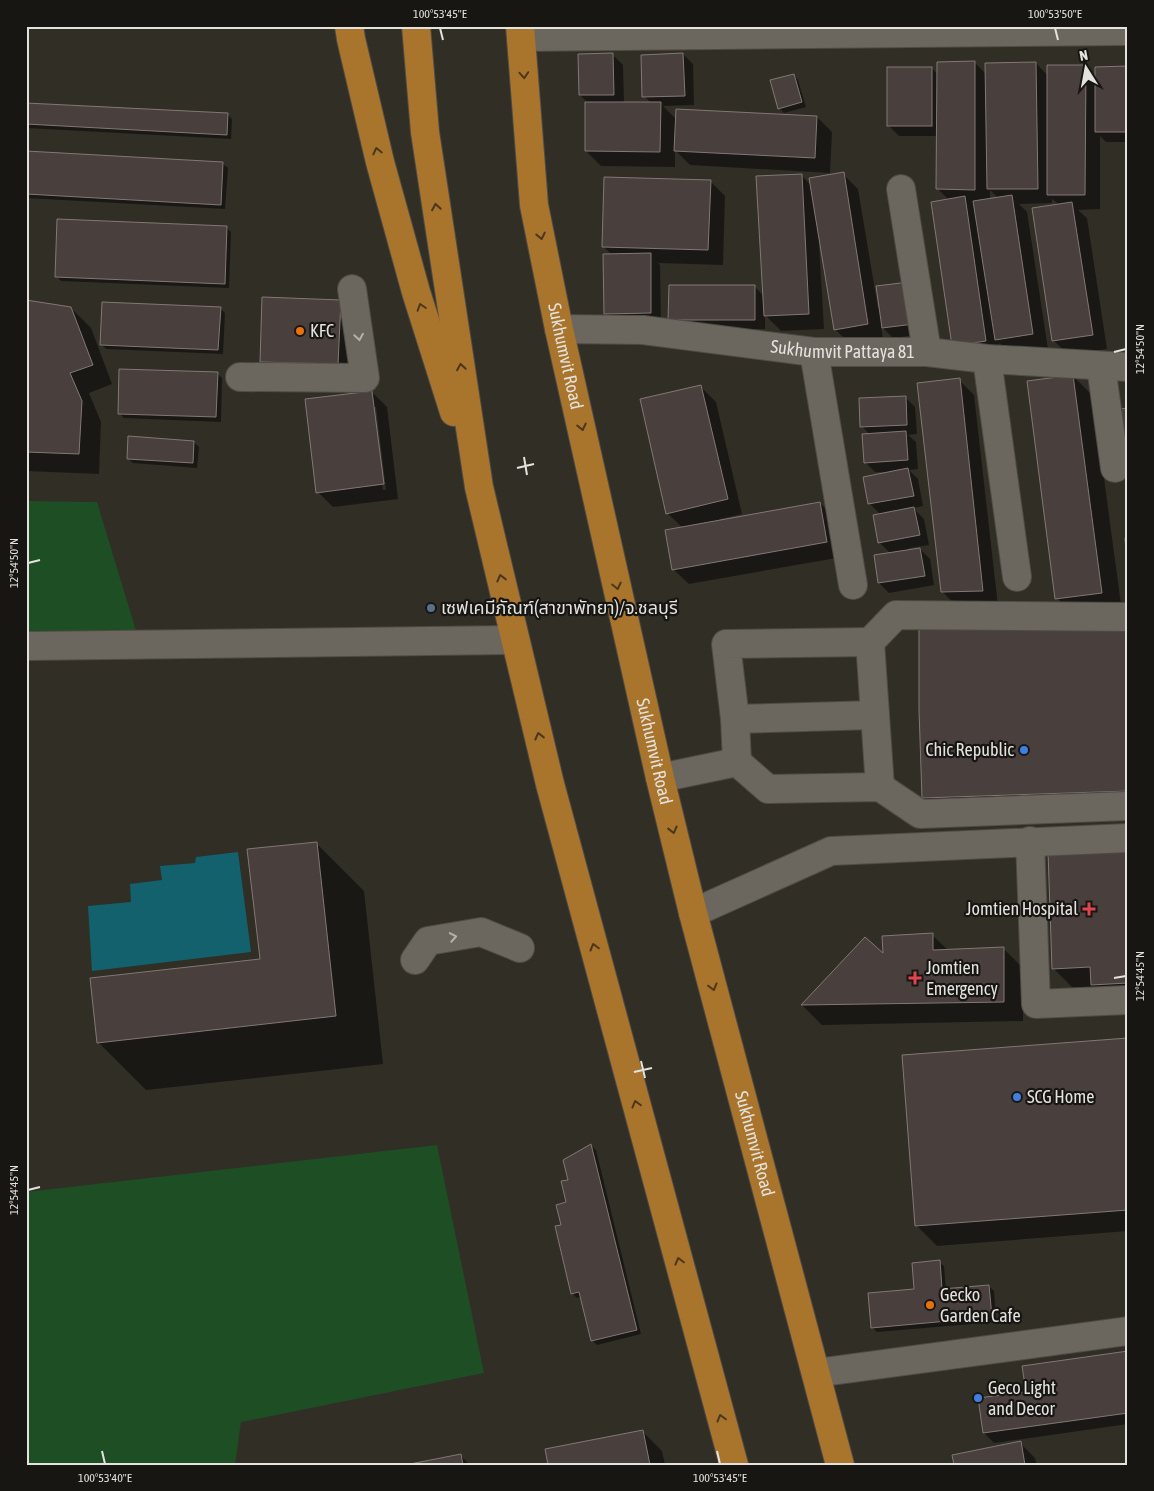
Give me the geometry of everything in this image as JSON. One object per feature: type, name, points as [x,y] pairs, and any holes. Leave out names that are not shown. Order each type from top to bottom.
[{"type":"highway","points":[[349,26],[350,39],[380,162],[411,273],[479,487],[550,784],[734,1465]]},
{"type":"highway","points":[[416,26],[425,132],[479,487]]},
{"type":"highway","name":"Sukhumvit Road","points":[[521,32],[534,205],[559,328],[660,778],[840,1465]]},
{"type":"street","points":[[521,32],[1128,31]]},
{"type":"street","points":[[901,189],[927,352]]},
{"type":"street","points":[[240,377],[366,378],[352,289]]},
{"type":"street","name":"Sukhumvit Pattaya 81","points":[[559,328],[643,330],[814,352],[927,352],[987,359],[1128,367]]},
{"type":"street","points":[[814,352],[853,585]]},
{"type":"street","points":[[987,359],[1017,577]]},
{"type":"street","points":[[1101,366],[1115,468]]},
{"type":"street","points":[[1128,617],[896,615],[870,642],[726,644],[738,762],[768,789],[880,787],[920,814],[1128,806]]},
{"type":"street","points":[[26,646],[516,640]]},
{"type":"street","points":[[870,642],[880,787]]},
{"type":"street","points":[[735,719],[875,715]]},
{"type":"street","points":[[660,778],[738,762]]},
{"type":"street","points":[[694,913],[830,851],[1128,838]]},
{"type":"street","points":[[1030,841],[1036,1004],[1128,1000]]},
{"type":"street","points":[[415,960],[428,941],[481,932],[520,948]]},
{"type":"street","points":[[816,1373],[1128,1331]]},
{"type":"green space","points":[[26,501],[97,502],[137,634],[26,634]]},
{"type":"green space","points":[[437,1145],[484,1373],[241,1422],[235,1465],[26,1465],[26,1192]]},
{"type":"water","points":[[238,852],[251,952],[92,971],[88,906],[131,902],[130,884],[162,880],[160,866],[195,863],[196,857]]},
{"type":"building","points":[[613,53],[614,95],[579,95],[578,54]]},
{"type":"building","points":[[683,53],[685,96],[642,97],[641,55]]},
{"type":"building","points":[[975,61],[975,190],[936,189],[937,62]]},
{"type":"building","points":[[1036,62],[1038,189],[987,189],[985,63]]},
{"type":"building","points":[[1047,65],[1086,65],[1085,195],[1047,195]]},
{"type":"building","points":[[1128,66],[1128,132],[1095,132],[1095,67]]},
{"type":"building","points":[[887,67],[932,67],[932,126],[887,126]]},
{"type":"building","points":[[794,74],[802,102],[778,109],[770,80]]},
{"type":"building","points":[[585,102],[661,102],[660,152],[585,151]]},
{"type":"building","points":[[26,103],[228,113],[227,135],[26,124]]},
{"type":"building","points":[[676,109],[817,116],[815,158],[674,151]]},
{"type":"building","points":[[26,151],[223,162],[221,205],[26,194]]},
{"type":"building","points":[[844,172],[868,324],[834,330],[809,178]]},
{"type":"building","points":[[802,174],[809,314],[764,316],[756,176]]},
{"type":"building","points":[[604,177],[711,180],[708,250],[602,247]]},
{"type":"building","points":[[1012,195],[1033,334],[995,340],[973,201]]},
{"type":"building","points":[[965,196],[986,341],[952,346],[931,202]]},
{"type":"building","points":[[1072,202],[1093,335],[1052,341],[1032,208]]},
{"type":"building","points":[[57,219],[227,226],[225,284],[55,277]]},
{"type":"building","points":[[651,253],[651,313],[604,314],[603,254]]},
{"type":"building","points":[[909,282],[914,324],[882,328],[876,286]]},
{"type":"building","points":[[669,285],[755,285],[755,320],[668,320]]},
{"type":"building","name":"KFC","points":[[262,297],[341,300],[338,364],[260,362]]},
{"type":"building","points":[[26,300],[71,307],[93,365],[70,373],[82,401],[79,454],[26,452]]},
{"type":"building","points":[[102,302],[221,307],[218,350],[100,345]]},
{"type":"building","points":[[119,369],[218,372],[216,417],[118,414]]},
{"type":"building","points":[[1073,375],[1102,593],[1055,599],[1027,381]]},
{"type":"building","points":[[960,378],[983,591],[941,592],[917,383]]},
{"type":"building","points":[[701,385],[728,499],[666,514],[640,399]]},
{"type":"building","points":[[372,391],[384,484],[316,493],[305,399]]},
{"type":"building","points":[[906,396],[907,425],[860,427],[859,398]]},
{"type":"building","points":[[1128,408],[1128,454],[1120,409]]},
{"type":"building","points":[[906,431],[908,460],[864,463],[862,434]]},
{"type":"building","points":[[128,436],[194,441],[193,463],[127,459]]},
{"type":"building","points":[[908,468],[914,496],[868,504],[863,477]]},
{"type":"building","points":[[820,502],[827,542],[672,570],[665,530]]},
{"type":"building","points":[[914,507],[920,535],[878,543],[873,515]]},
{"type":"building","points":[[1128,537],[1128,579],[1125,538]]},
{"type":"building","points":[[920,548],[925,576],[878,583],[874,555]]},
{"type":"building","name":"Chic Republic","points":[[919,625],[1128,627],[1128,791],[922,798]]},
{"type":"building","points":[[317,842],[336,1016],[97,1043],[90,978],[260,959],[247,849]]},
{"type":"building","name":"Jomtien Hospital","points":[[1128,848],[1128,983],[1091,985],[1090,967],[1052,969],[1048,851]]},
{"type":"building","name":"Jomtien Emergency","points":[[933,933],[933,950],[1004,947],[1004,1002],[801,1005],[865,937],[883,953],[882,936]]},
{"type":"building","name":"SCG Home","points":[[1128,1038],[1128,1210],[915,1226],[902,1055]]},
{"type":"building","points":[[591,1144],[637,1330],[591,1341],[579,1292],[571,1294],[555,1226],[561,1225],[556,1205],[566,1202],[561,1181],[568,1180],[563,1160]]},
{"type":"building","name":"Gecko Garden Cafe","points":[[940,1260],[942,1289],[989,1285],[992,1317],[871,1328],[868,1293],[914,1289],[912,1263]]},
{"type":"building","points":[[1128,1351],[1128,1413],[983,1433],[978,1398],[1026,1392],[1022,1366]]},
{"type":"building","points":[[643,1430],[650,1465],[548,1465],[545,1449]]},
{"type":"building","points":[[1021,1441],[1025,1465],[954,1465],[952,1455]]},
{"type":"building","points":[[461,1454],[463,1465],[405,1465]]},
{"type":"place","name":"KFC","points":[[300,331]]},
{"type":"place","name":"เซฟเคมีภัณฑ์(สาขาพัทยา)/จ.ชลบุรี","points":[[431,608]]},
{"type":"place","name":"Chic Republic","points":[[1024,750]]},
{"type":"place","name":"Jomtien Hospital","points":[[1089,909]]},
{"type":"place","name":"Jomtien Emergency","points":[[915,978]]},
{"type":"place","name":"SCG Home","points":[[1017,1097]]},
{"type":"place","name":"Gecko Garden Cafe","points":[[930,1305]]},
{"type":"place","name":"Geco Light and Decor","points":[[978,1398]]}]
